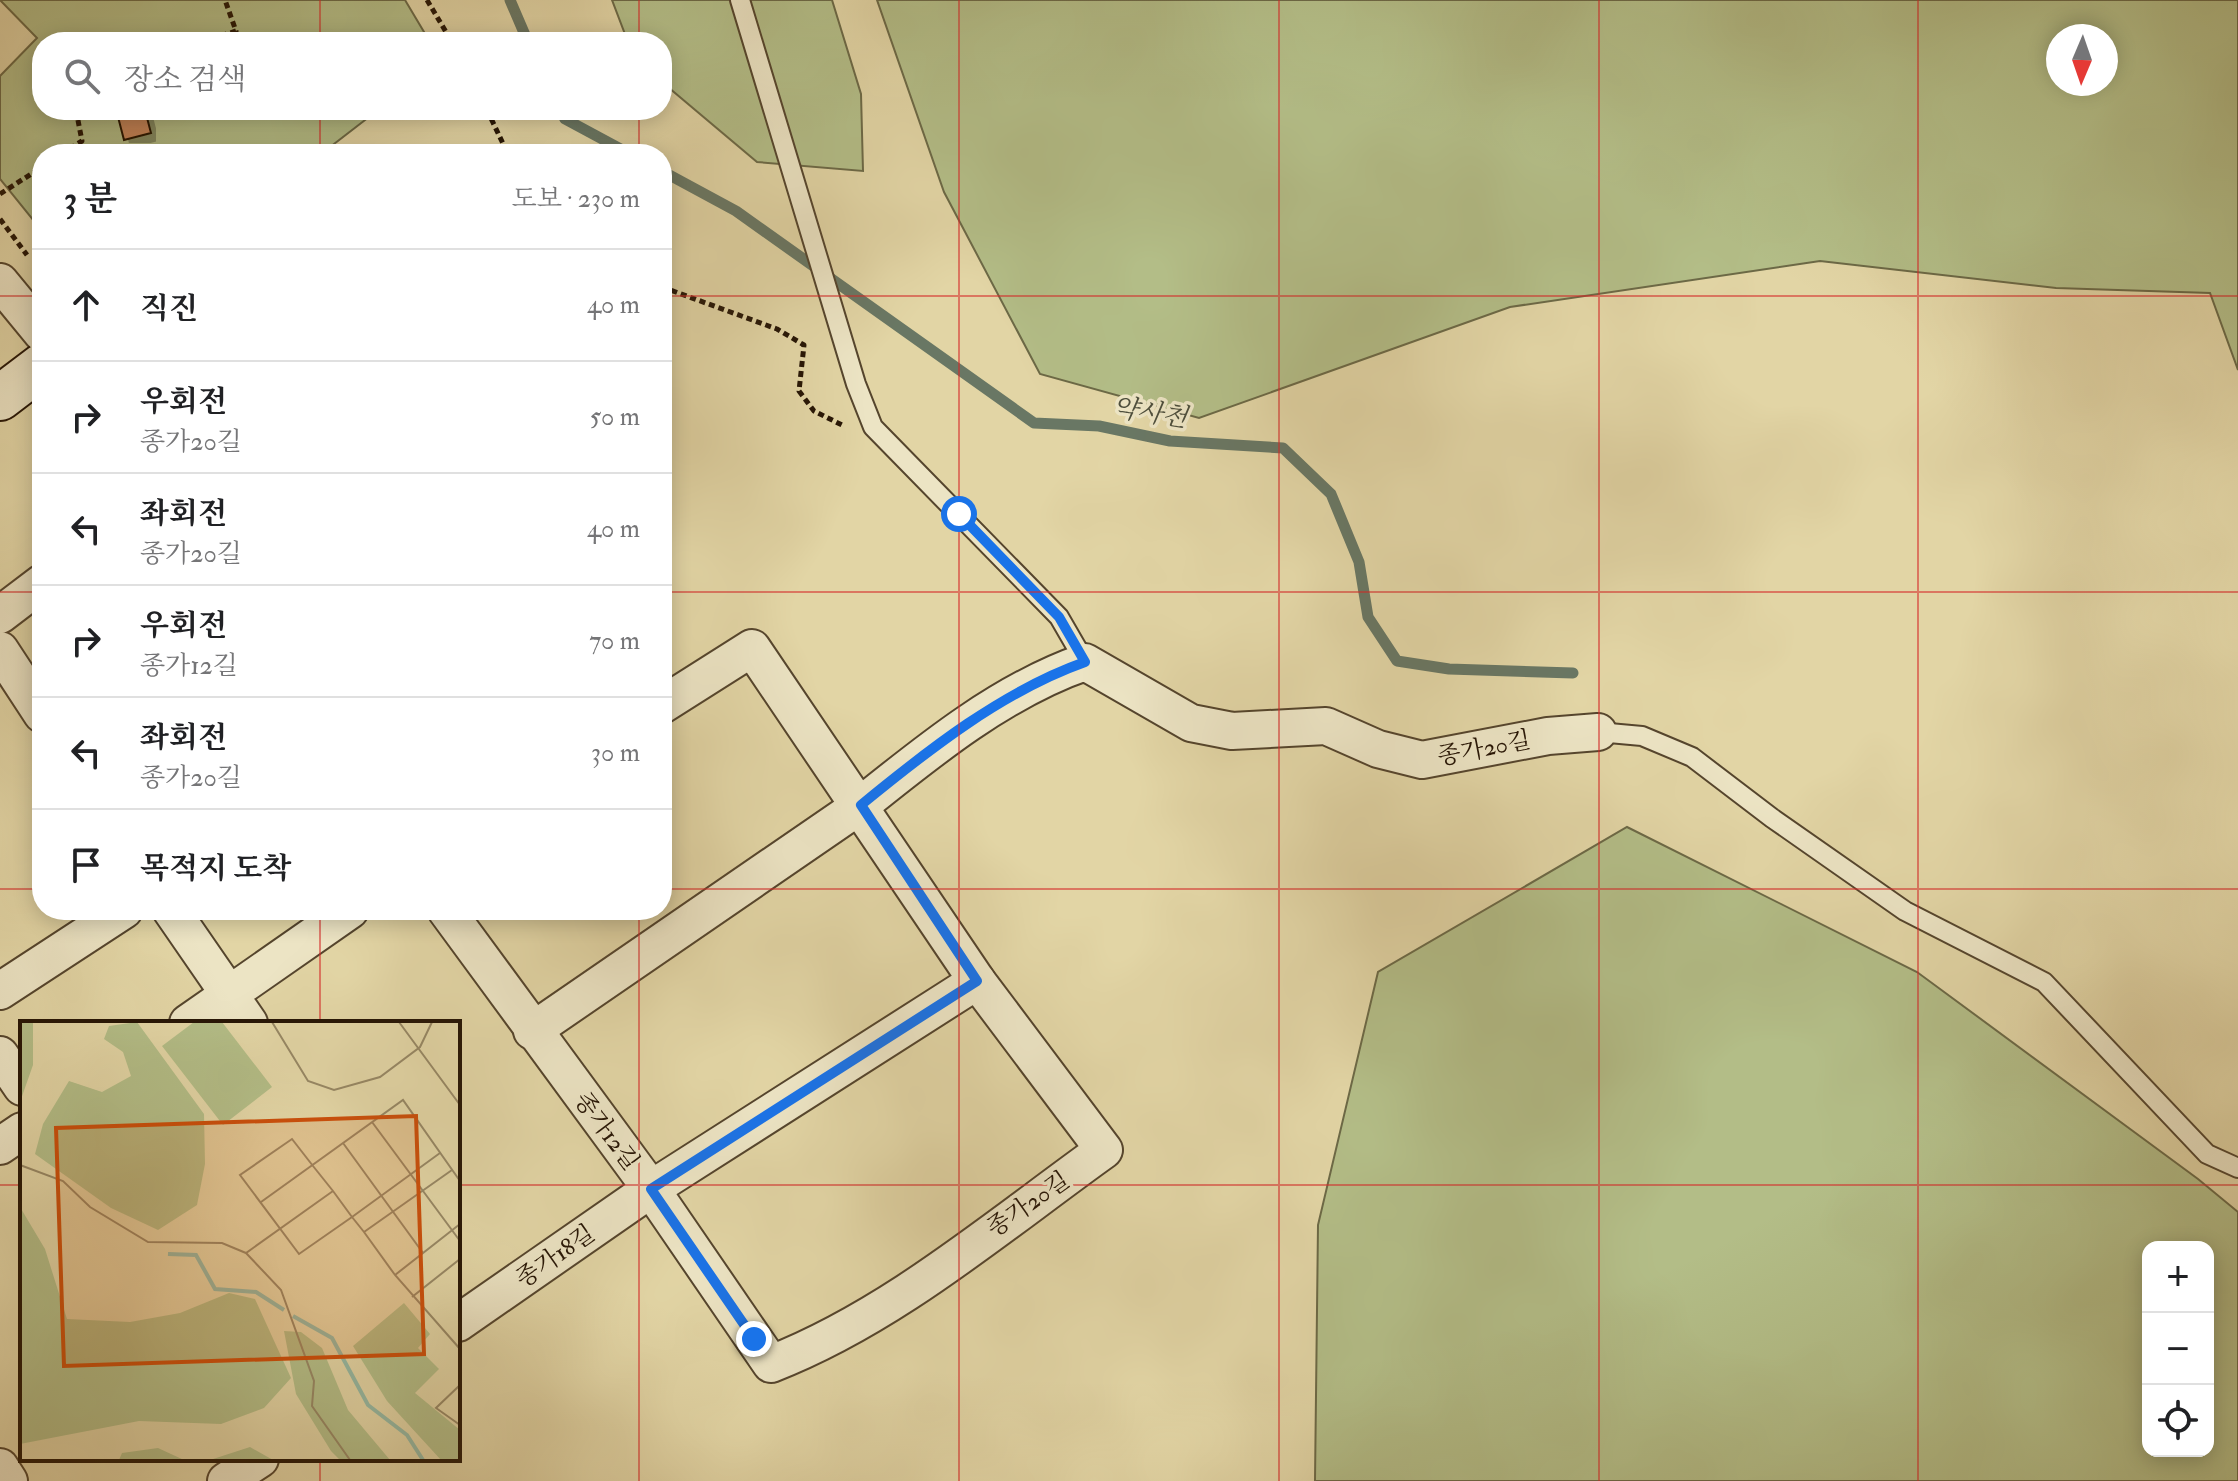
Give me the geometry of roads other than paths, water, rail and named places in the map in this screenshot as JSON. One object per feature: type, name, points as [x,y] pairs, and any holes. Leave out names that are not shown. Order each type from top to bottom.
[{"type":"street","points":[[0,282],[32,321]]},
{"type":"street","points":[[0,398],[32,374]]},
{"type":"street","points":[[0,615],[32,591]]},
{"type":"street","name":"종가20길","points":[[651,1189],[771,1364],[866,1319],[1104,1150],[977,981],[861,805],[752,648],[672,699]]},
{"type":"street","points":[[0,650],[32,699]]},
{"type":"street","points":[[532,1031],[861,805],[911,764],[1011,698],[1057,672],[1085,662]]},
{"type":"street","name":"종가20길","points":[[1085,662],[1191,723],[1232,731],[1326,726],[1378,749],[1422,760],[1548,736],[1598,732]]},
{"type":"street","points":[[0,991],[109,920]]},
{"type":"street","points":[[178,920],[240,1010]]},
{"type":"street","points":[[196,1021],[240,1010],[339,920]]},
{"type":"street","name":"종가12길","points":[[453,920],[651,1189],[977,981]]},
{"type":"street","points":[[0,1055],[20,1084]]},
{"type":"street","points":[[0,1146],[20,1132]]},
{"type":"street","name":"종가18길","points":[[460,1322],[651,1189]]},
{"type":"street","points":[[226,1481],[257,1461]]},
{"type":"street","points":[[0,1467],[9,1481]]},
{"type":"lane","points":[[740,0],[798,183],[856,384],[873,427],[1059,617],[1085,662]]},
{"type":"lane","points":[[1598,732],[1642,736],[1692,757],[1772,818],[1905,911],[2044,982],[2207,1154],[2238,1168]]},
{"type":"waterway","name":"약사천","points":[[510,0],[524,32]]},
{"type":"waterway","name":"약사천","points":[[567,120],[611,144]]},
{"type":"waterway","name":"약사천","points":[[672,176],[736,211],[1034,423],[1099,426],[1170,441],[1283,448],[1331,494],[1359,562],[1368,617],[1397,661],[1449,669],[1573,673]]}]
